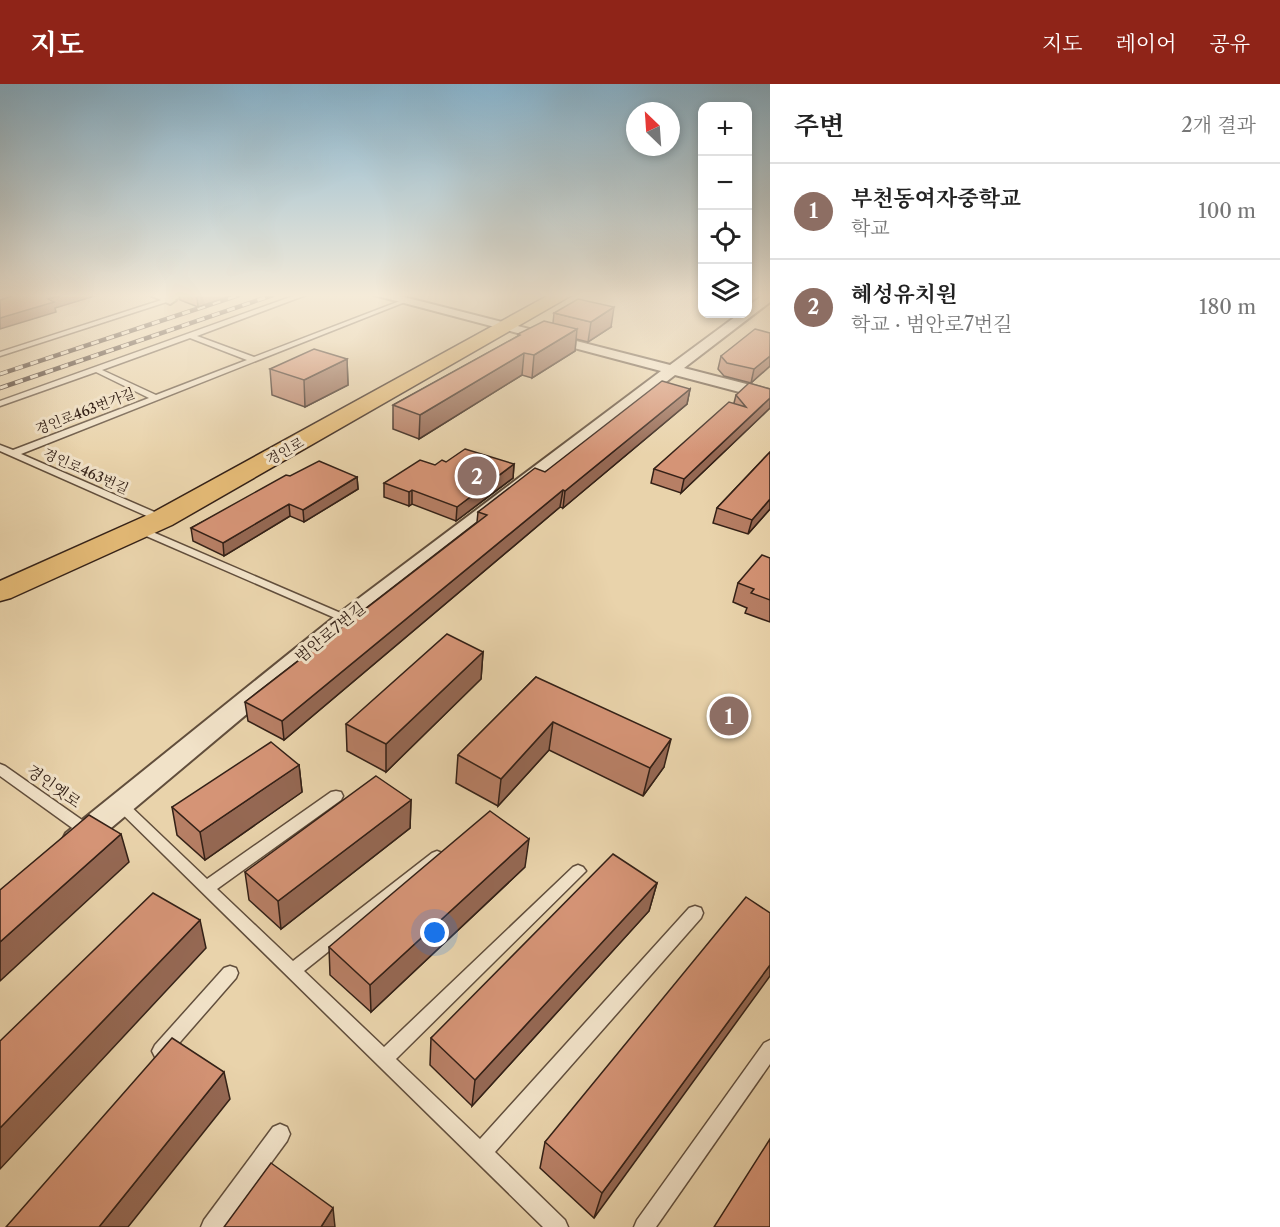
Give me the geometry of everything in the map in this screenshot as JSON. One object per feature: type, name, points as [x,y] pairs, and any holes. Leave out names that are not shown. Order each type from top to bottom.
[{"type":"main road","name":"경인로","points":[[0,592],[152,524],[469,348]]},
{"type":"main road","points":[[0,604],[31,580]]},
{"type":"street","points":[[598,348],[770,396]]},
{"type":"street","name":"범안로7번길","points":[[61,854],[346,619],[698,348]]},
{"type":"lane","points":[[0,354],[18,348]]},
{"type":"lane","points":[[0,404],[157,348]]},
{"type":"lane","points":[[223,348],[254,360]]},
{"type":"lane","name":"경인로463번가길","points":[[12,454],[284,348]]},
{"type":"lane","points":[[97,370],[155,398]]},
{"type":"lane","name":"경인로463번길","points":[[0,448],[346,619]]},
{"type":"lane","name":"경인옛로","points":[[0,769],[87,831]]},
{"type":"lane","points":[[206,888],[336,796]]},
{"type":"lane","points":[[119,804],[558,1227]]},
{"type":"lane","points":[[292,971],[446,849]]},
{"type":"lane","points":[[384,1059],[578,870]]},
{"type":"lane","points":[[481,1153],[695,913]]},
{"type":"lane","points":[[146,1070],[230,973]]},
{"type":"lane","points":[[644,1227],[770,1049]]},
{"type":"lane","points":[[211,1227],[280,1134]]},
{"type":"building","points":[[496,348],[545,348],[534,355],[524,353],[420,415],[393,405]]},
{"type":"building","points":[[731,348],[770,348],[770,356],[754,369],[727,363],[721,356]]},
{"type":"building","points":[[314,349],[347,359],[304,380],[270,369]]},
{"type":"building","points":[[662,381],[690,389],[565,491],[563,490],[282,721],[245,702],[487,515],[478,512],[535,468],[545,472]]},
{"type":"building","points":[[749,383],[770,389],[770,398],[684,479],[654,469],[729,402],[746,407],[736,395]]},
{"type":"building","points":[[465,449],[514,464],[457,507],[412,490],[409,492],[384,483],[420,460],[435,465],[442,460],[446,462]]},
{"type":"building","points":[[770,452],[770,499],[752,520],[717,508]]},
{"type":"building","points":[[319,461],[357,477],[303,510],[289,504],[223,543],[191,528],[286,475],[290,476]]},
{"type":"building","points":[[762,555],[770,558],[770,600],[751,593],[754,589],[738,583]]},
{"type":"building","points":[[447,634],[483,652],[386,744],[346,724]]},
{"type":"building","points":[[536,677],[671,739],[650,768],[553,722],[501,779],[458,755]]},
{"type":"building","points":[[271,742],[299,765],[200,832],[172,807]]},
{"type":"building","points":[[376,776],[411,800],[278,901],[245,872]]},
{"type":"building","points":[[490,811],[529,839],[370,985],[329,947]]},
{"type":"building","points":[[89,815],[121,834],[0,942],[0,890]]},
{"type":"building","points":[[613,854],[657,883],[475,1080],[431,1038]]},
{"type":"building","points":[[153,893],[200,920],[0,1128],[0,1041]]},
{"type":"building","points":[[746,897],[770,913],[770,965],[602,1193],[545,1142]]},
{"type":"building","points":[[172,1038],[224,1072],[99,1227],[6,1227]]},
{"type":"building","points":[[770,1139],[770,1227],[714,1227]]},
{"type":"building","points":[[271,1163],[333,1208],[321,1227],[224,1227]]},
{"type":"railway","points":[[0,374],[78,348]]},
{"type":"railway","points":[[0,388],[116,348]]},
{"type":"place","name":"혜성유치원","points":[[477,476]]},
{"type":"place","name":"부천동여자중학교","points":[[729,716]]}]
